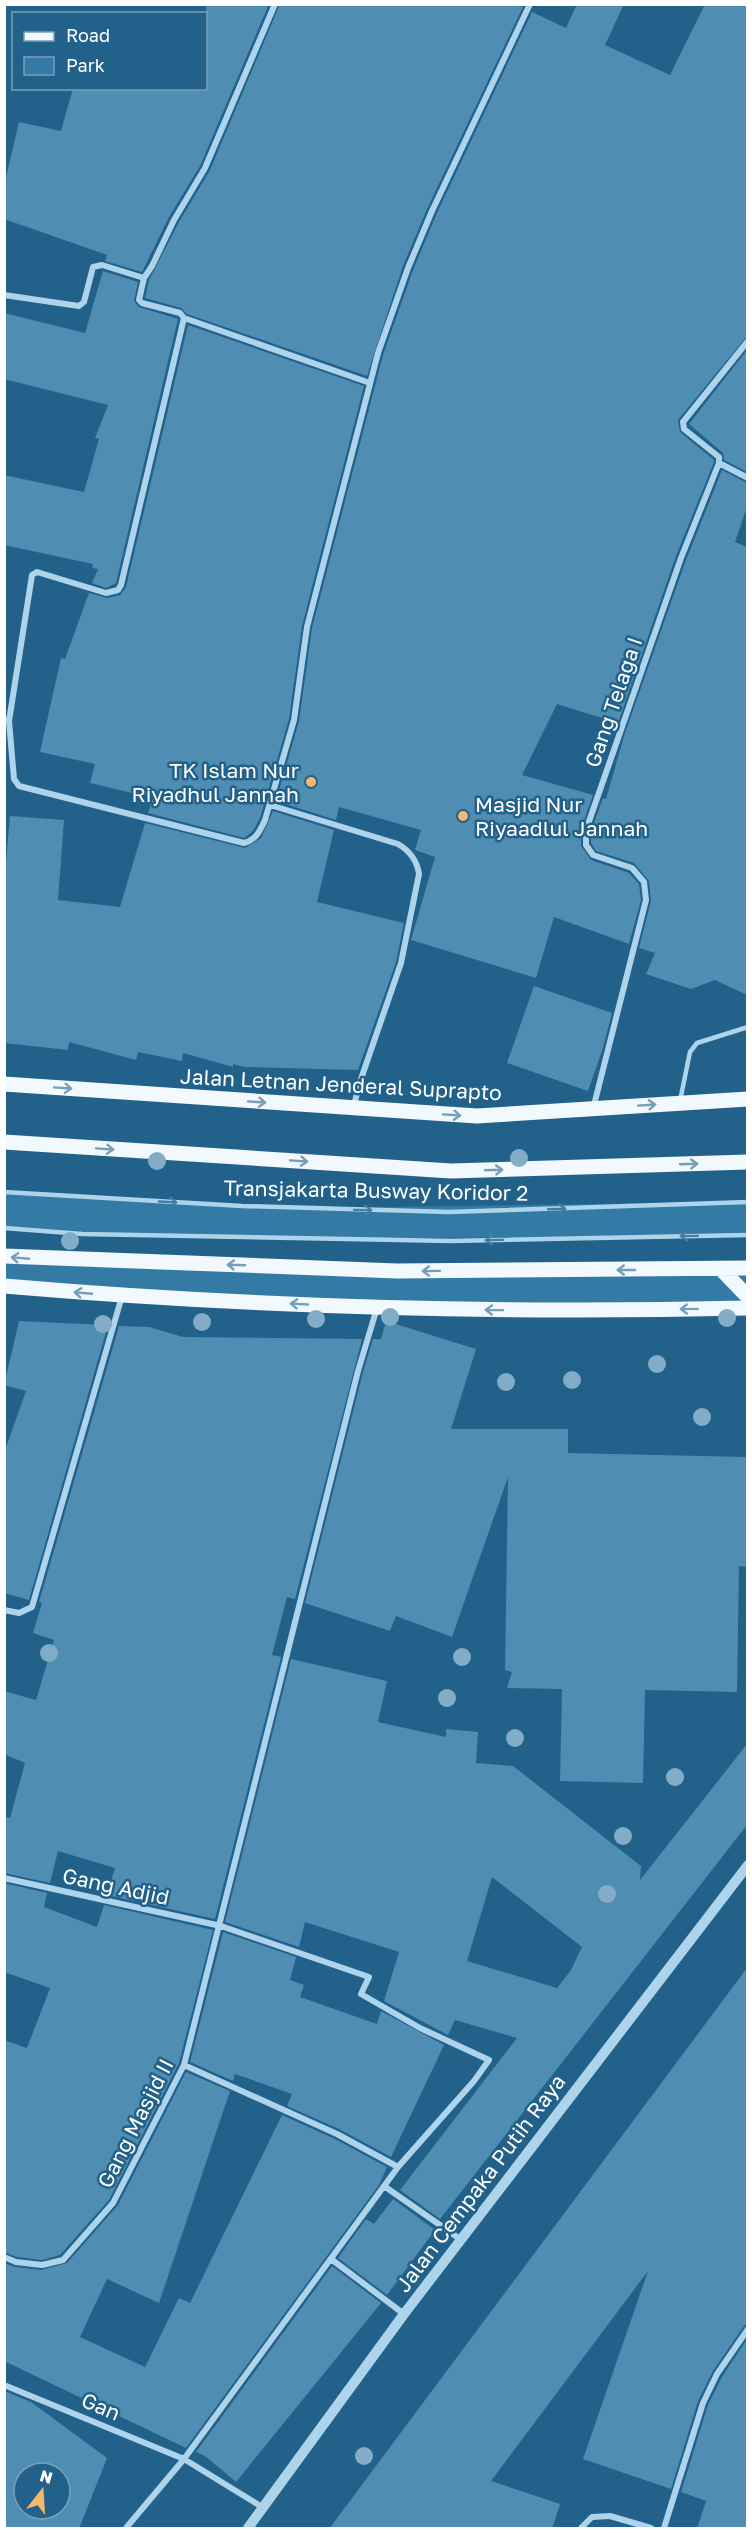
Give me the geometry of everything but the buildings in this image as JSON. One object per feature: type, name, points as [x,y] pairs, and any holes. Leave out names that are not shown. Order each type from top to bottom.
[{"type":"main road","name":"Jalan Letnan Jenderal Suprapto","points":[[4,1084],[477,1116],[747,1099]]},
{"type":"main road","points":[[4,1142],[451,1171],[747,1162]]},
{"type":"main road","points":[[4,1256],[397,1271],[747,1268]]},
{"type":"main road","points":[[721,1269],[747,1298]]},
{"type":"main road","points":[[4,1286],[122,1296],[377,1307],[591,1312],[747,1308]]},
{"type":"street","points":[[275,4],[205,168],[174,220],[144,278],[139,300],[142,303],[180,313],[184,318],[370,383]]},
{"type":"street","points":[[184,318],[121,585],[118,590],[106,592],[37,572],[32,575],[7,720],[14,779],[19,786],[244,843],[250,842],[257,835],[270,806],[294,720],[307,627],[383,338],[428,220],[530,4]]},
{"type":"street","points":[[4,295],[74,306],[82,305],[84,302],[93,267],[102,265],[144,278]]},
{"type":"street","points":[[747,341],[697,402],[683,425],[686,431],[719,457],[719,463],[747,478]]},
{"type":"street","name":"Gang Telaga I","points":[[593,1109],[646,900],[644,882],[632,868],[593,855],[586,845],[586,830],[681,558],[719,463]]},
{"type":"street","points":[[270,806],[398,844],[405,848],[418,863],[419,874],[406,945],[353,1109]]},
{"type":"street","points":[[4,1610],[20,1613],[32,1607],[122,1296]]},
{"type":"street","name":"Gang Masjid II","points":[[4,2257],[16,2262],[42,2265],[63,2260],[113,2202],[184,2065],[221,1926],[358,1371],[377,1307]]},
{"type":"street","name":"Jalan Cempaka Putih Raya","points":[[248,2529],[404,2314],[747,1865]]},
{"type":"street","name":"Gang Adjid","points":[[4,1878],[221,1926],[369,1977],[361,1994],[420,2028],[489,2060],[474,2081],[398,2167]]},
{"type":"street","points":[[126,2529],[184,2459],[398,2167],[337,2134],[184,2065]]},
{"type":"street","points":[[384,2186],[460,2240]]},
{"type":"street","points":[[331,2259],[404,2314]]},
{"type":"street","points":[[664,2529],[703,2403],[717,2374],[747,2329]]},
{"type":"street","name":"Gan","points":[[4,2385],[184,2459],[262,2507]]},
{"type":"street","points":[[581,2529],[592,2517],[610,2516],[651,2529]]},
{"type":"lane","points":[[680,1103],[690,1052],[697,1044],[744,1032],[747,1027]]},
{"type":"lane","name":"Transjakarta Busway Koridor 2","points":[[4,1192],[242,1206],[449,1212],[747,1203]]},
{"type":"lane","points":[[4,1228],[82,1234],[451,1241],[747,1235]]},
{"type":"green space","points":[[4,1191],[311,1208],[747,1202],[747,1234],[623,1237],[314,1238],[159,1236],[56,1231],[5,1228]]},
{"type":"green space","points":[[5,1256],[163,1263],[747,1268],[748,1308],[470,1309],[5,1286]]},
{"type":"place","name":"TK Islam Nur Riyadhul Jannah","points":[[311,782]]},
{"type":"place","name":"Masjid Nur Riyaadlul Jannah","points":[[463,816]]}]
